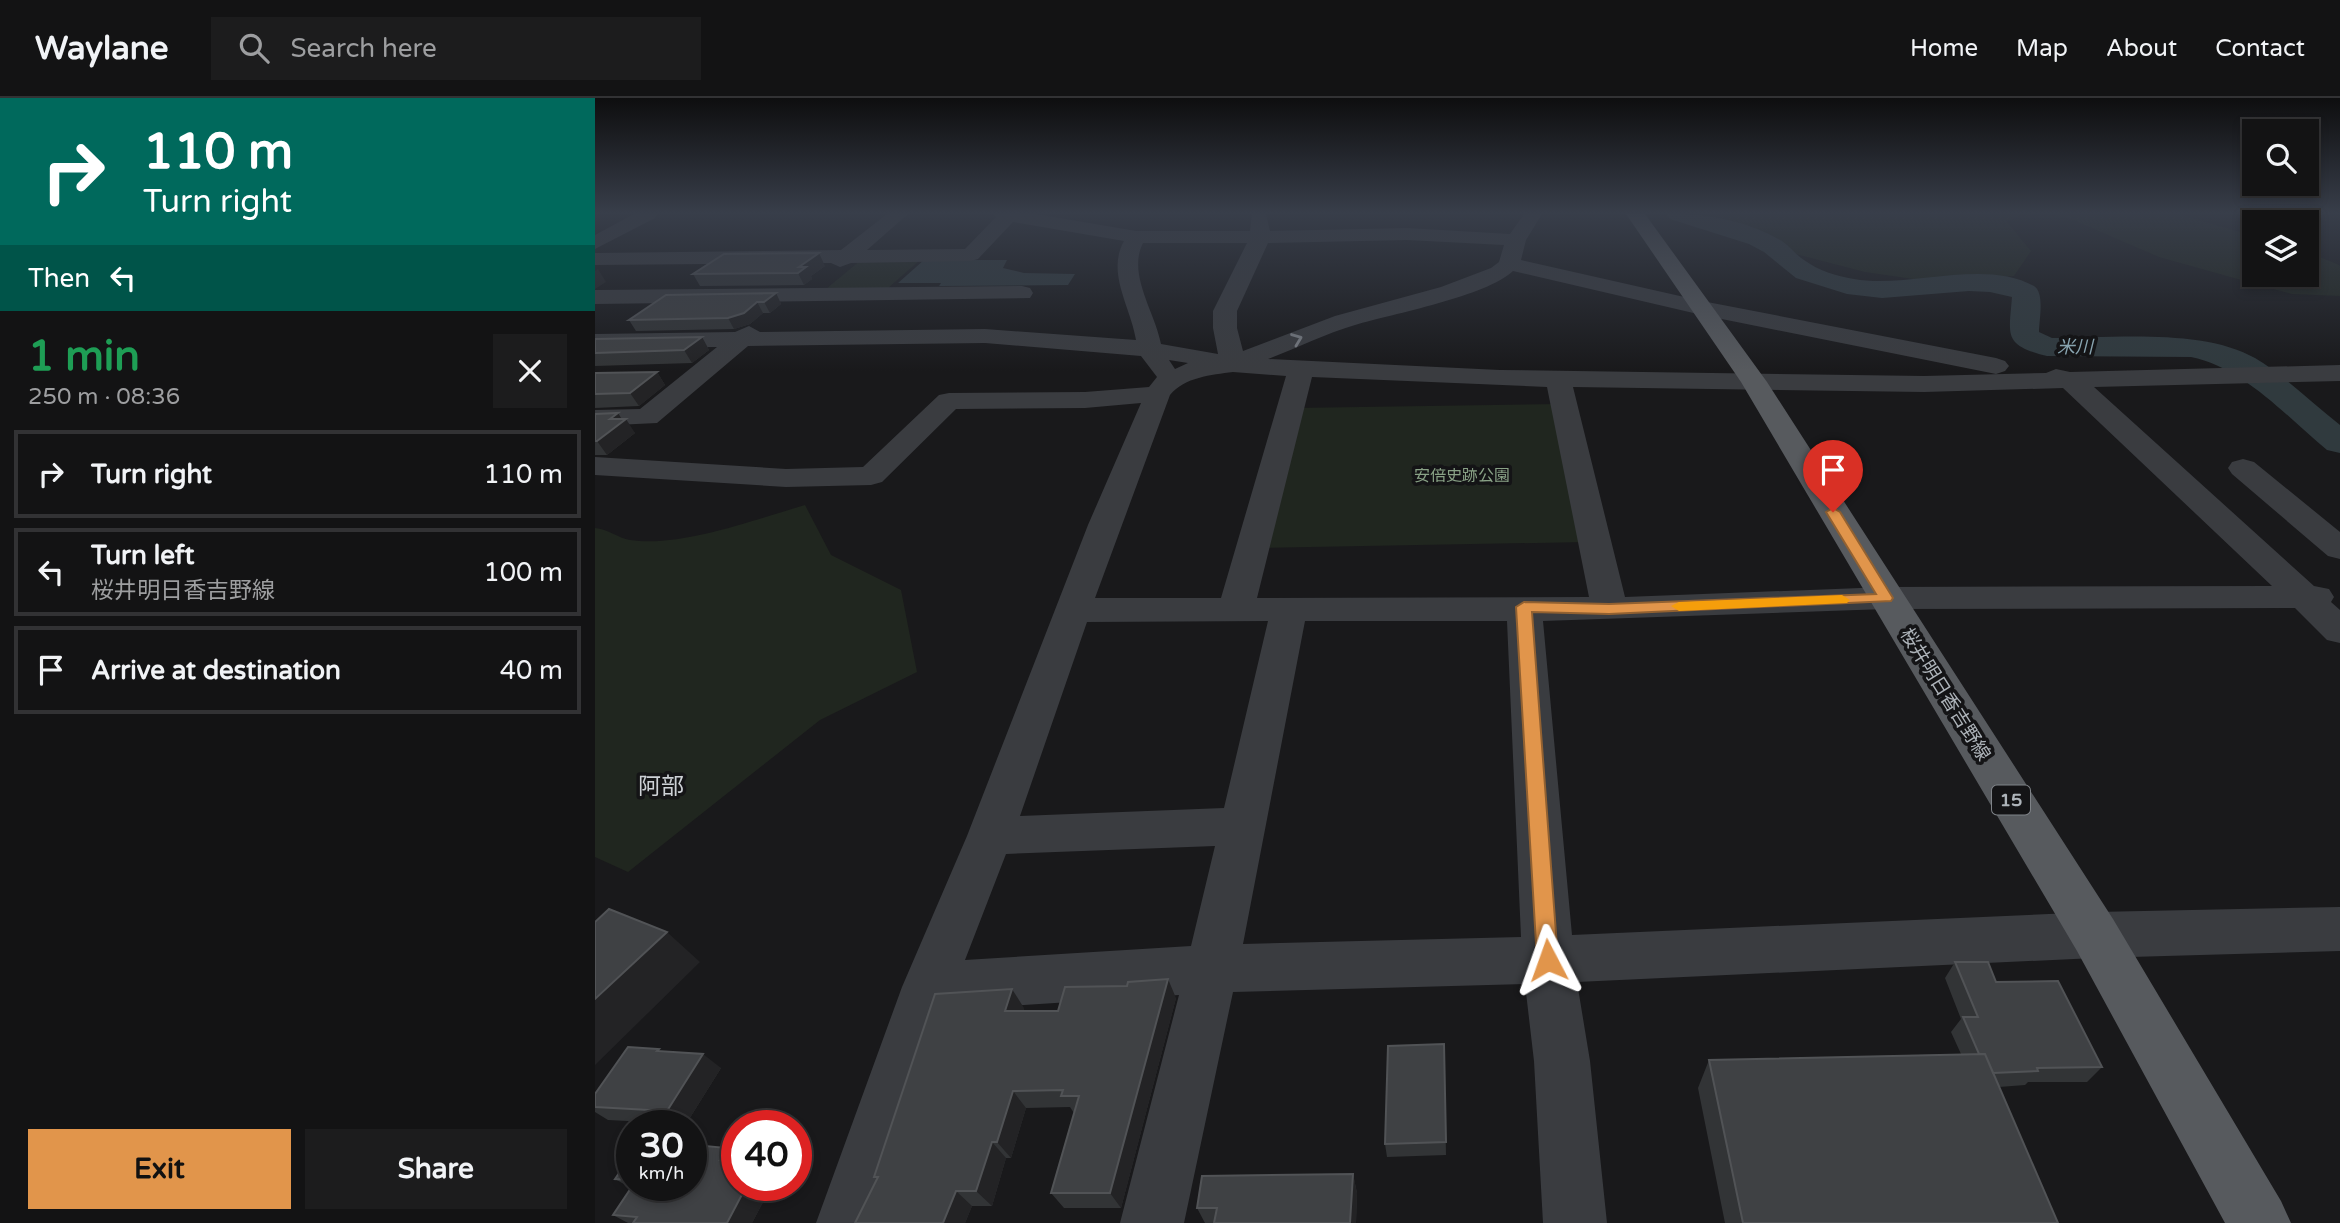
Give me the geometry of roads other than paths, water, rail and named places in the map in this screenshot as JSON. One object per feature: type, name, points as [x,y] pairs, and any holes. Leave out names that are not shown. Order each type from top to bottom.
[{"type":"main road","name":"桜井明日香吉野線","points":[[1672,266],[1754,382],[2095,935],[2259,1223]]},
{"type":"street","points":[[595,418],[647,417],[833,266]]},
{"type":"street","points":[[848,1223],[928,986],[991,836],[1104,525],[1161,389],[1163,369],[1150,349],[1146,325],[1127,266]]},
{"type":"street","points":[[1233,363],[1225,328],[1225,311],[1246,266]]},
{"type":"street","points":[[595,466],[786,478],[871,476],[950,401],[1085,400],[1161,389],[1193,370],[1233,363],[1343,321],[1449,292],[1499,274],[1506,266]]},
{"type":"street","points":[[1520,266],[1702,308],[2070,380],[2340,631]]},
{"type":"street","points":[[595,297],[1022,293],[985,336]]},
{"type":"street","points":[[595,341],[985,336],[1150,349],[1233,363],[1301,369],[1754,382],[1924,384],[2340,373]]},
{"type":"street","points":[[1236,608],[1301,369]]},
{"type":"street","points":[[658,376],[701,374]]},
{"type":"street","points":[[1558,378],[1599,553],[1609,609]]},
{"type":"street","points":[[2243,468],[2340,550]]},
{"type":"street","points":[[1072,610],[1524,607],[1609,609],[1886,598],[2340,596]]},
{"type":"street","points":[[1524,607],[1548,960],[1562,1061],[1575,1223]]},
{"type":"street","points":[[1152,1223],[1212,969],[1289,610]]},
{"type":"street","points":[[991,836],[1243,826]]},
{"type":"street","points":[[928,986],[1212,969],[1548,960],[2095,935],[2340,929]]},
{"type":"waterway","name":"米川","points":[[1796,266],[1821,279],[1863,289],[1969,283],[2009,287],[2026,293],[2024,336],[2047,347],[2191,348],[2218,353],[2244,365],[2340,442]]},
{"type":"district","name":"阿部","points":[[661,786]]},
{"type":"park label","name":"安倍史跡公園","points":[[1462,475]]}]
